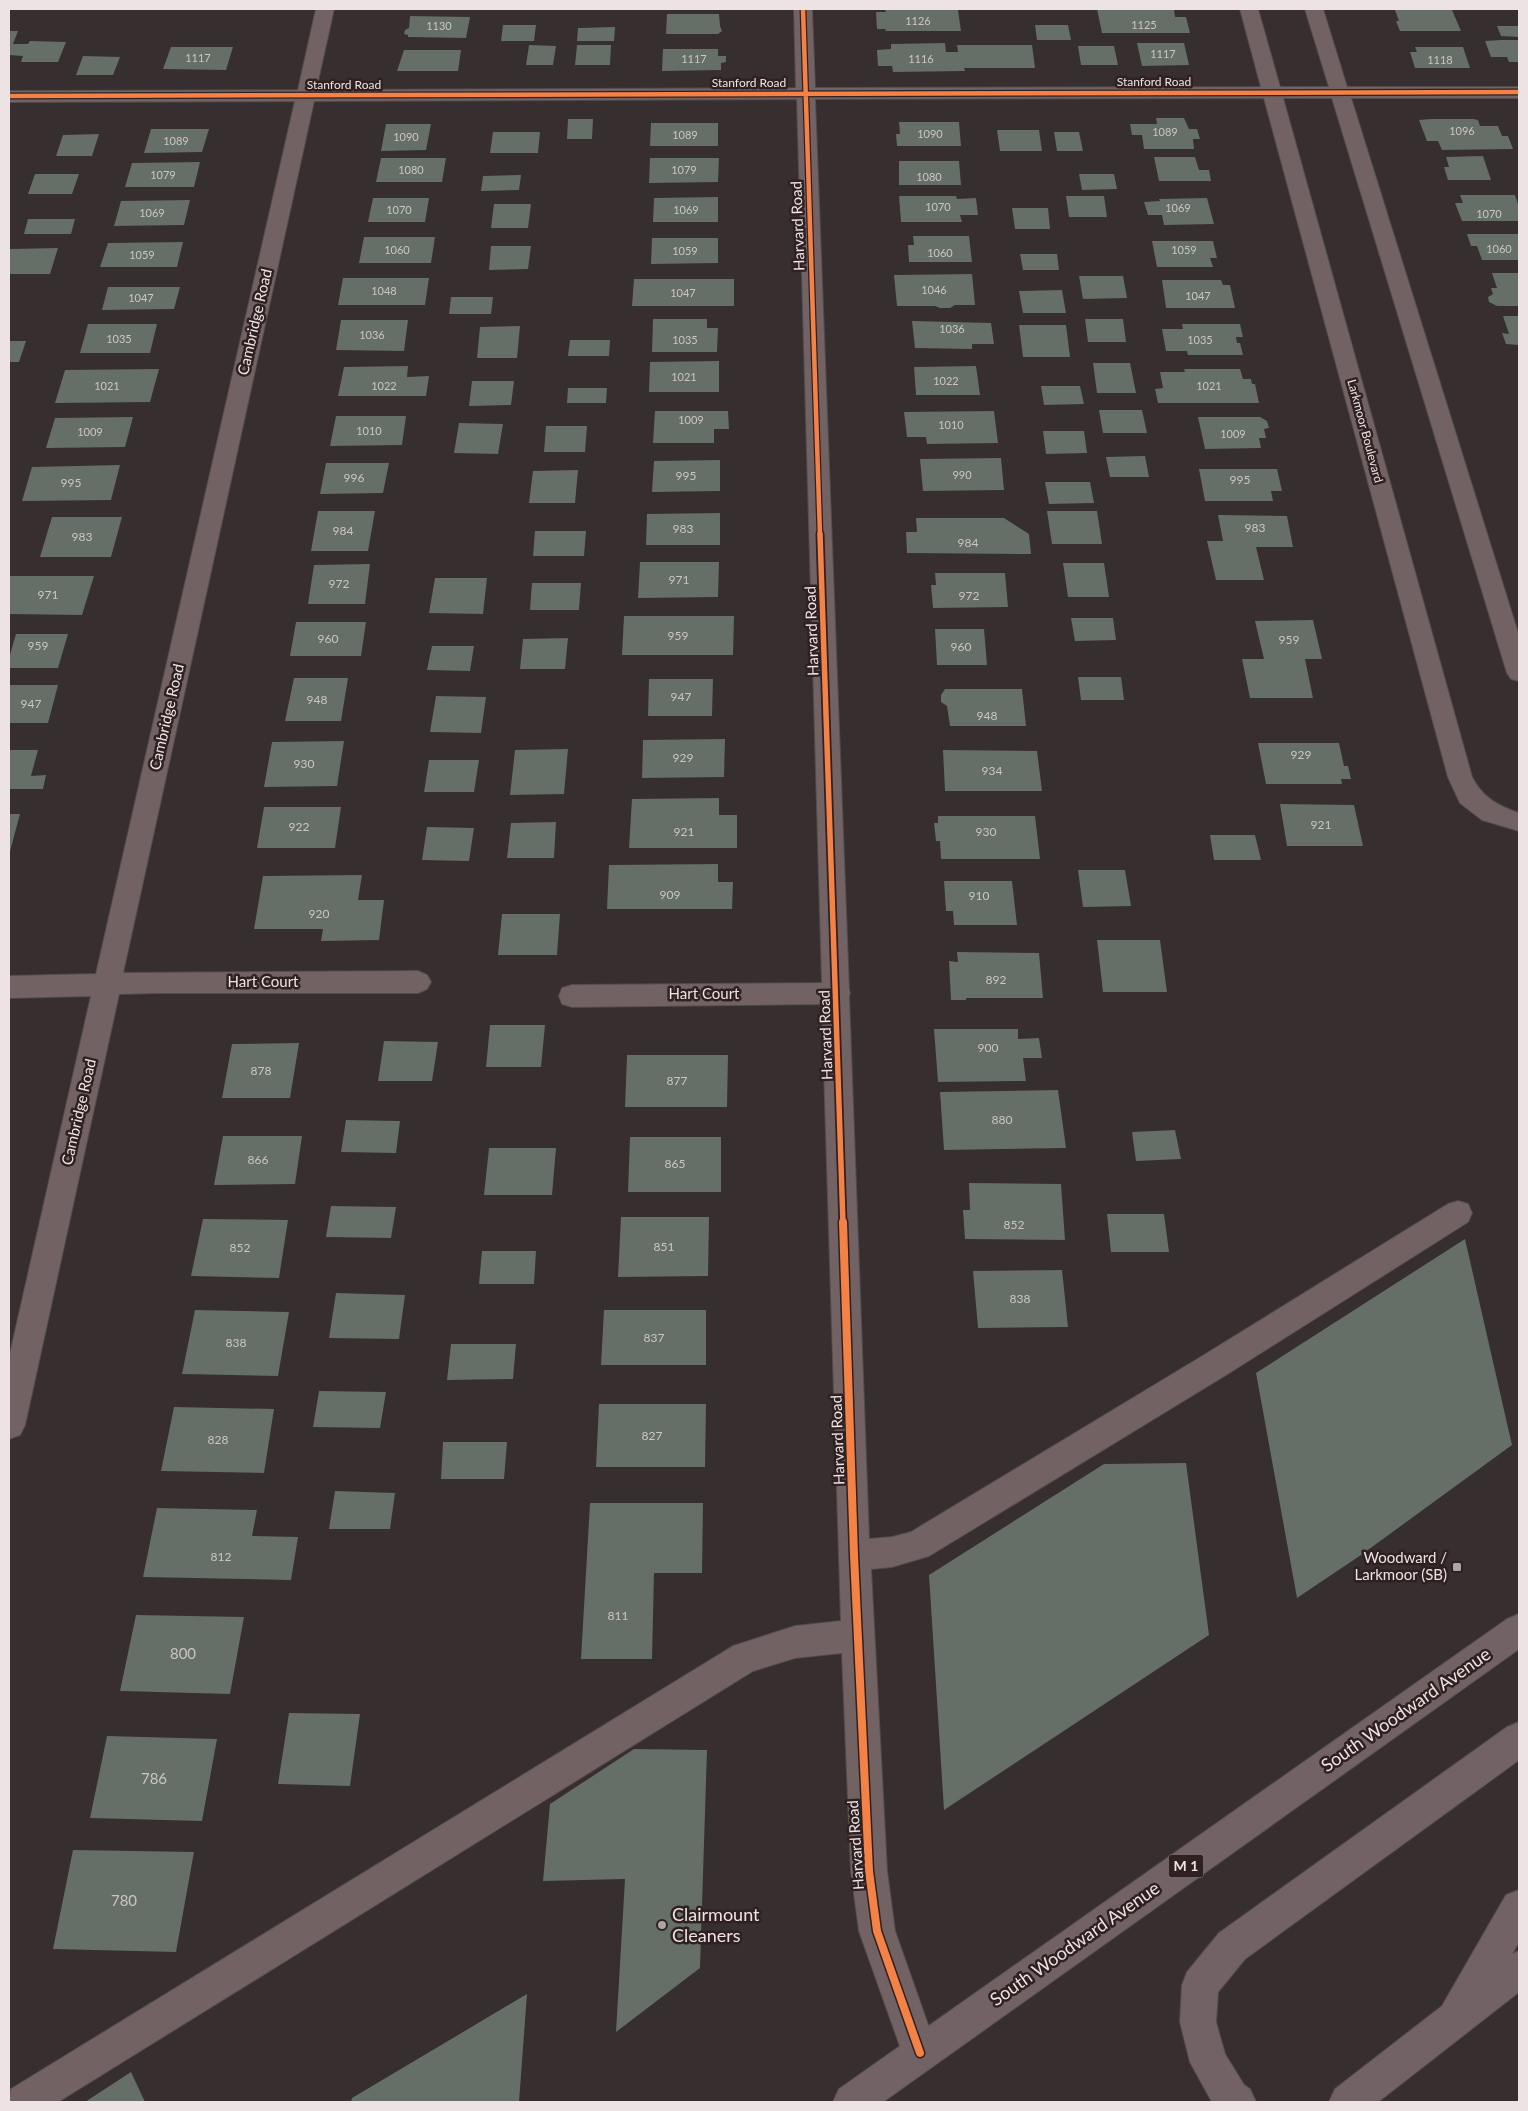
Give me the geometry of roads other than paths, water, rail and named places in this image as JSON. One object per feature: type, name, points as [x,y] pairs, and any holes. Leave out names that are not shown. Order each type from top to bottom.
[{"type":"main road","name":"South Woodward Avenue","points":[[852,2102],[1519,1630]]},
{"type":"main road","points":[[1237,2102],[1231,2098],[1209,2062],[1198,2022],[1200,1985],[1232,1946],[1519,1739]]},
{"type":"main road","points":[[1450,2023],[1519,1908]]},
{"type":"main road","points":[[1348,2102],[1519,1969]]},
{"type":"street","name":"Cambridge Road","points":[[9,1425],[325,9]]},
{"type":"street","name":"Harvard Road","points":[[803,9],[837,993],[854,1555],[869,1871],[877,1930],[920,2054]]},
{"type":"street","name":"Larkmoor Boulevard","points":[[1249,9],[1460,777],[1469,796],[1491,813],[1519,822]]},
{"type":"street","points":[[1314,9],[1519,673]]},
{"type":"street","name":"Stanford Road","points":[[9,96],[1519,92]]},
{"type":"street","name":"Hart Court","points":[[9,987],[157,982],[418,982]]},
{"type":"street","name":"Hart Court","points":[[572,996],[837,993]]},
{"type":"street","points":[[854,1555],[892,1552],[918,1546],[1215,1365],[1458,1213]]},
{"type":"street","points":[[24,2102],[745,1657],[795,1642],[857,1635]]},
{"type":"place","name":"Woodward / Larkmoor (SB)","points":[[1457,1567]]},
{"type":"place","name":"Clairmount Cleaners","points":[[662,1925]]}]
